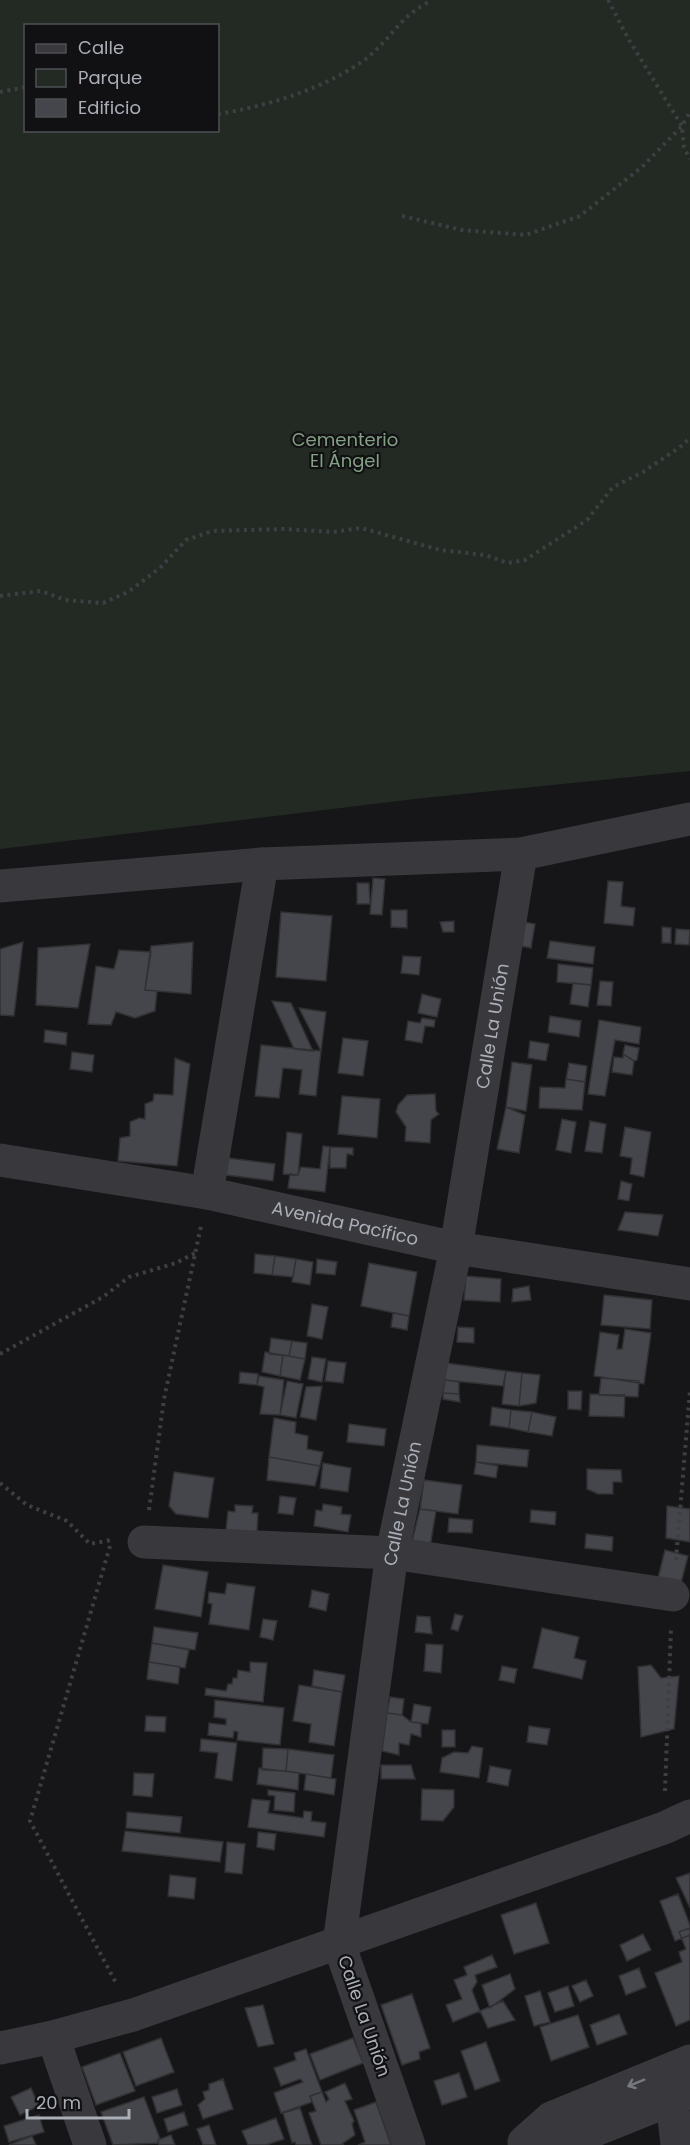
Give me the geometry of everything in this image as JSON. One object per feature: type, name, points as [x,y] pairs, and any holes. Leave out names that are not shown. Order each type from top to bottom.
[{"type":"street","points":[[0,886],[262,864],[521,854],[690,819]]},
{"type":"street","name":"Calle La Unión","points":[[409,2145],[339,1944],[392,1553],[456,1248],[521,854]]},
{"type":"street","points":[[207,1193],[262,864]]},
{"type":"street","name":"Avenida Pacífico","points":[[0,1160],[207,1193],[456,1248],[690,1284]]},
{"type":"street","points":[[144,1542],[392,1553],[673,1594]]},
{"type":"street","points":[[0,2048],[53,2037],[133,2015],[664,1828],[690,1816]]},
{"type":"street","points":[[53,2037],[90,2145]]},
{"type":"street","points":[[525,2144],[551,2118],[690,2061]]},
{"type":"street","points":[[558,2145],[681,2096],[677,2145]]},
{"type":"path","points":[[219,114],[303,92],[336,76],[363,60],[409,15],[431,0]]},
{"type":"path","points":[[608,0],[629,40],[682,126],[684,147],[690,159]]},
{"type":"path","points":[[0,92],[24,87]]},
{"type":"path","points":[[402,216],[462,230],[526,235],[580,216],[642,167],[682,126],[690,112]]},
{"type":"path","points":[[0,596],[41,591],[65,600],[103,603],[128,592],[160,568],[186,540],[212,531],[284,529],[333,532],[361,528],[440,550],[486,555],[508,563],[525,560],[587,520],[614,487],[643,471],[690,438]]},
{"type":"path","points":[[0,1483],[27,1505],[67,1521],[90,1544],[111,1540],[144,1542],[164,1399],[207,1193]]},
{"type":"path","points":[[0,1354],[103,1296],[129,1277],[176,1263],[196,1252]]},
{"type":"path","points":[[111,1540],[30,1821],[133,2015]]},
{"type":"green space","name":"Cementerio El Ángel","points":[[0,0],[690,0],[690,771],[423,798],[0,849]]},
{"type":"building","points":[[373,878],[385,879],[382,915],[370,914]]},
{"type":"building","points":[[608,881],[623,882],[621,906],[635,908],[633,926],[604,923]]},
{"type":"building","points":[[357,883],[369,883],[370,904],[357,904]]},
{"type":"building","points":[[391,910],[407,910],[407,928],[391,927]]},
{"type":"building","points":[[281,912],[332,916],[326,981],[276,977]]},
{"type":"building","points":[[454,921],[454,932],[443,932],[440,922]]},
{"type":"building","points":[[520,921],[535,924],[531,948],[516,945]]},
{"type":"building","points":[[662,927],[671,928],[671,943],[662,943]]},
{"type":"building","points":[[676,929],[690,930],[689,945],[675,944]]},
{"type":"building","points":[[550,941],[595,947],[593,964],[547,958]]},
{"type":"building","points":[[23,942],[14,1016],[0,1015],[0,949]]},
{"type":"building","points":[[193,942],[191,994],[145,990],[151,946]]},
{"type":"building","points":[[90,944],[78,1008],[36,1005],[38,948]]},
{"type":"building","points":[[119,950],[151,952],[145,990],[157,991],[155,1011],[135,1018],[116,1012],[111,1025],[88,1024],[96,966],[114,969]]},
{"type":"building","points":[[403,956],[421,957],[419,975],[401,973]]},
{"type":"building","points":[[558,964],[593,968],[591,985],[557,982]]},
{"type":"building","points":[[600,981],[613,982],[611,1006],[597,1005]]},
{"type":"building","points":[[573,983],[591,985],[588,1007],[570,1004]]},
{"type":"building","points":[[422,994],[441,999],[437,1017],[418,1013]]},
{"type":"building","points":[[272,1001],[291,1003],[313,1051],[294,1049]]},
{"type":"building","points":[[299,1008],[326,1012],[321,1051]]},
{"type":"building","points":[[550,1016],[581,1021],[579,1037],[548,1032]]},
{"type":"building","points":[[422,1018],[435,1020],[434,1027],[425,1026],[422,1043],[405,1040],[408,1021],[420,1023]]},
{"type":"building","points":[[599,1020],[641,1027],[639,1044],[615,1040],[605,1096],[588,1094]]},
{"type":"building","points":[[45,1030],[67,1033],[66,1045],[44,1042]]},
{"type":"building","points":[[343,1038],[368,1041],[363,1076],[338,1073]]},
{"type":"building","points":[[530,1041],[549,1044],[546,1061],[528,1058]]},
{"type":"building","points":[[261,1045],[321,1051],[316,1096],[299,1094],[302,1070],[283,1068],[279,1098],[255,1096]]},
{"type":"building","points":[[625,1045],[639,1048],[637,1060],[634,1061],[623,1054]]},
{"type":"building","points":[[72,1052],[94,1055],[92,1072],[70,1069]]},
{"type":"building","points":[[623,1054],[634,1061],[632,1075],[612,1072],[614,1057],[623,1058]]},
{"type":"building","points":[[175,1058],[190,1064],[177,1166],[118,1161],[120,1138],[130,1136],[130,1122],[139,1118],[145,1119],[145,1104],[153,1101],[154,1094],[173,1095]]},
{"type":"building","points":[[512,1062],[532,1065],[526,1111],[506,1107]]},
{"type":"building","points":[[569,1063],[587,1066],[585,1082],[566,1079]]},
{"type":"building","points":[[566,1079],[585,1082],[582,1110],[539,1108],[540,1087],[565,1088]]},
{"type":"building","points":[[435,1094],[436,1111],[439,1114],[431,1120],[430,1143],[405,1141],[406,1127],[396,1112],[398,1105],[407,1095]]},
{"type":"building","points":[[342,1096],[380,1099],[377,1138],[338,1134]]},
{"type":"building","points":[[506,1107],[525,1115],[519,1153],[497,1149]]},
{"type":"building","points":[[562,1119],[576,1122],[571,1153],[556,1150]]},
{"type":"building","points":[[590,1121],[606,1124],[602,1153],[585,1151]]},
{"type":"building","points":[[625,1127],[651,1132],[644,1177],[630,1174],[632,1158],[620,1156]]},
{"type":"building","points":[[287,1132],[302,1134],[298,1175],[283,1174]]},
{"type":"building","points":[[323,1146],[330,1147],[325,1192],[288,1188],[290,1174],[298,1175],[301,1167],[320,1169]]},
{"type":"building","points":[[330,1147],[353,1148],[353,1155],[347,1154],[346,1168],[330,1168]]},
{"type":"building","points":[[228,1158],[275,1164],[273,1181],[226,1175]]},
{"type":"building","points":[[621,1181],[632,1184],[629,1201],[618,1199]]},
{"type":"building","points":[[625,1212],[663,1215],[658,1236],[618,1230]]},
{"type":"building","points":[[255,1254],[275,1256],[272,1275],[254,1273]]},
{"type":"building","points":[[275,1256],[296,1259],[293,1277],[272,1275]]},
{"type":"building","points":[[296,1259],[313,1262],[310,1285],[292,1282]]},
{"type":"building","points":[[317,1259],[337,1262],[335,1275],[316,1273]]},
{"type":"building","points":[[369,1263],[417,1272],[409,1316],[361,1306]]},
{"type":"building","points":[[466,1276],[501,1279],[500,1302],[464,1300]]},
{"type":"building","points":[[529,1286],[531,1300],[512,1302],[513,1289]]},
{"type":"building","points":[[604,1295],[652,1300],[650,1329],[601,1325]]},
{"type":"building","points":[[312,1304],[328,1307],[322,1339],[307,1336]]},
{"type":"building","points":[[393,1313],[409,1316],[407,1330],[391,1327]]},
{"type":"building","points":[[458,1327],[474,1328],[474,1343],[457,1342]]},
{"type":"building","points":[[625,1329],[651,1333],[644,1384],[594,1376],[600,1332],[619,1335],[617,1349],[622,1349]]},
{"type":"building","points":[[271,1338],[292,1341],[289,1356],[269,1354]]},
{"type":"building","points":[[292,1341],[307,1343],[305,1359],[289,1356]]},
{"type":"building","points":[[265,1352],[283,1355],[280,1376],[262,1372]]},
{"type":"building","points":[[283,1355],[305,1359],[300,1380],[280,1376]]},
{"type":"building","points":[[312,1357],[326,1359],[322,1382],[308,1379]]},
{"type":"building","points":[[328,1361],[346,1363],[343,1383],[325,1381]]},
{"type":"building","points":[[446,1363],[506,1371],[503,1386],[445,1380]]},
{"type":"building","points":[[506,1371],[522,1373],[519,1406],[502,1404]]},
{"type":"building","points":[[240,1372],[258,1374],[257,1385],[239,1383]]},
{"type":"building","points":[[522,1373],[540,1375],[536,1403],[519,1406]]},
{"type":"building","points":[[259,1376],[284,1380],[280,1415],[260,1414],[264,1387],[257,1385]]},
{"type":"building","points":[[601,1378],[639,1381],[638,1397],[599,1395]]},
{"type":"building","points":[[445,1380],[459,1382],[459,1394],[443,1393]]},
{"type":"building","points":[[287,1381],[303,1384],[296,1418],[280,1415]]},
{"type":"building","points":[[322,1386],[316,1420],[300,1417],[306,1387]]},
{"type":"building","points":[[568,1391],[582,1391],[581,1410],[568,1409]]},
{"type":"building","points":[[443,1393],[459,1394],[460,1402],[443,1399]]},
{"type":"building","points":[[590,1394],[625,1395],[624,1417],[589,1416]]},
{"type":"building","points":[[492,1407],[511,1410],[509,1428],[490,1425]]},
{"type":"building","points":[[511,1410],[532,1412],[528,1432],[509,1428]]},
{"type":"building","points":[[532,1412],[556,1417],[552,1436],[528,1432]]},
{"type":"building","points":[[274,1418],[296,1422],[295,1433],[308,1436],[307,1449],[323,1452],[320,1466],[269,1457]]},
{"type":"building","points":[[349,1424],[386,1429],[384,1446],[347,1442]]},
{"type":"building","points":[[477,1445],[529,1450],[527,1467],[476,1462]]},
{"type":"building","points":[[269,1457],[320,1466],[315,1486],[267,1480]]},
{"type":"building","points":[[476,1462],[498,1466],[496,1478],[474,1474]]},
{"type":"building","points":[[323,1463],[351,1468],[348,1492],[320,1488]]},
{"type":"building","points":[[587,1469],[621,1470],[622,1482],[613,1482],[613,1494],[598,1494],[587,1489]]},
{"type":"building","points":[[174,1472],[214,1478],[208,1518],[176,1514],[169,1506]]},
{"type":"building","points":[[424,1480],[462,1485],[458,1514],[420,1509]]},
{"type":"building","points":[[280,1496],[296,1498],[293,1515],[278,1513]]},
{"type":"building","points":[[323,1504],[342,1507],[341,1514],[351,1515],[348,1532],[314,1526],[316,1510],[322,1511]]},
{"type":"building","points":[[235,1505],[253,1506],[252,1513],[258,1513],[257,1533],[226,1530],[228,1511],[235,1512]]},
{"type":"building","points":[[667,1506],[690,1509],[690,1542],[666,1538]]},
{"type":"building","points":[[420,1509],[436,1511],[429,1553],[410,1549]]},
{"type":"building","points":[[531,1510],[556,1512],[555,1525],[530,1522]]},
{"type":"building","points":[[449,1518],[473,1520],[472,1533],[448,1532]]},
{"type":"building","points":[[586,1534],[613,1537],[612,1551],[585,1548]]},
{"type":"building","points":[[665,1550],[688,1556],[680,1587],[657,1582]]},
{"type":"building","points":[[163,1565],[208,1572],[201,1617],[155,1609]]},
{"type":"building","points":[[227,1583],[255,1587],[249,1630],[209,1624],[212,1604],[208,1603],[209,1592],[225,1594]]},
{"type":"building","points":[[312,1590],[329,1594],[326,1611],[309,1607]]},
{"type":"building","points":[[455,1614],[463,1616],[458,1631],[451,1629]]},
{"type":"building","points":[[417,1616],[430,1617],[432,1634],[415,1632]]},
{"type":"building","points":[[263,1619],[277,1621],[273,1640],[260,1637]]},
{"type":"building","points":[[154,1627],[198,1633],[195,1650],[152,1643]]},
{"type":"building","points":[[542,1628],[579,1637],[574,1658],[586,1661],[582,1679],[533,1668]]},
{"type":"building","points":[[152,1643],[189,1650],[185,1668],[149,1662]]},
{"type":"building","points":[[426,1644],[443,1645],[441,1673],[424,1671]]},
{"type":"building","points":[[149,1662],[180,1667],[178,1684],[147,1679]]},
{"type":"building","points":[[250,1662],[267,1663],[263,1702],[205,1695],[206,1688],[226,1691],[228,1684],[232,1684],[233,1678],[237,1678],[238,1670],[250,1672]]},
{"type":"building","points":[[651,1665],[661,1678],[679,1676],[674,1729],[641,1737],[638,1667]]},
{"type":"building","points":[[502,1666],[517,1669],[514,1683],[499,1680]]},
{"type":"building","points":[[314,1670],[345,1675],[342,1692],[312,1686]]},
{"type":"building","points":[[299,1685],[342,1692],[334,1746],[309,1742],[311,1724],[293,1721]]},
{"type":"building","points":[[390,1697],[404,1699],[402,1715],[387,1713]]},
{"type":"building","points":[[215,1700],[284,1708],[280,1745],[237,1740],[238,1732],[234,1731],[233,1738],[208,1735],[209,1723],[226,1725],[226,1719],[214,1717]]},
{"type":"building","points":[[414,1704],[431,1707],[428,1724],[411,1722]]},
{"type":"building","points":[[387,1713],[402,1715],[411,1722],[421,1723],[421,1737],[411,1734],[409,1745],[399,1743],[399,1755],[382,1751]]},
{"type":"building","points":[[146,1716],[166,1717],[165,1732],[145,1731]]},
{"type":"building","points":[[529,1726],[550,1729],[547,1745],[527,1742]]},
{"type":"building","points":[[442,1730],[455,1730],[455,1747],[442,1747]]},
{"type":"building","points":[[201,1739],[237,1743],[232,1781],[215,1778],[218,1753],[200,1751]]},
{"type":"building","points":[[472,1746],[483,1748],[479,1778],[440,1772],[442,1758],[454,1752],[468,1753]]},
{"type":"building","points":[[263,1748],[288,1749],[286,1771],[262,1770]]},
{"type":"building","points":[[288,1749],[334,1755],[331,1778],[286,1771]]},
{"type":"building","points":[[381,1765],[411,1765],[415,1779],[381,1779]]},
{"type":"building","points":[[490,1766],[511,1770],[508,1786],[487,1782]]},
{"type":"building","points":[[259,1768],[299,1773],[298,1790],[257,1784]]},
{"type":"building","points":[[134,1773],[154,1774],[152,1797],[133,1795]]},
{"type":"building","points":[[306,1774],[336,1779],[334,1795],[304,1790]]},
{"type":"building","points":[[422,1789],[454,1790],[454,1807],[443,1821],[421,1820]]},
{"type":"building","points":[[268,1790],[295,1793],[294,1812],[274,1810],[275,1796],[268,1795]]},
{"type":"building","points":[[252,1799],[270,1801],[268,1813],[303,1818],[304,1811],[312,1812],[311,1821],[326,1823],[324,1837],[248,1827]]},
{"type":"building","points":[[127,1812],[182,1817],[180,1833],[126,1828]]},
{"type":"building","points":[[125,1831],[223,1842],[220,1862],[122,1851]]},
{"type":"building","points":[[258,1832],[276,1834],[274,1850],[257,1847]]},
{"type":"building","points":[[227,1842],[245,1844],[242,1874],[225,1872]]},
{"type":"building","points":[[690,1873],[690,1908],[676,1878]]},
{"type":"building","points":[[170,1875],[196,1878],[194,1899],[168,1896]]},
{"type":"building","points":[[678,1894],[690,1925],[690,1935],[675,1941],[660,1901]]},
{"type":"building","points":[[536,1903],[549,1943],[514,1954],[501,1915]]},
{"type":"building","points":[[690,1928],[690,2020],[676,2026],[655,1973],[682,1962],[679,1952],[686,1949],[679,1932]]},
{"type":"building","points":[[643,1934],[651,1950],[627,1961],[620,1945]]},
{"type":"building","points":[[492,1955],[497,1967],[475,1975],[477,1982],[472,1990],[480,2011],[453,2022],[446,2005],[462,1999],[454,1980],[467,1975],[464,1967]]},
{"type":"building","points":[[639,1968],[646,1987],[626,1995],[619,1976]]},
{"type":"building","points":[[510,1974],[515,1989],[490,2008],[482,1985]]},
{"type":"building","points":[[586,1980],[593,1996],[580,2002],[572,1986]]},
{"type":"building","points":[[568,1986],[574,2006],[555,2012],[548,1993]]},
{"type":"building","points":[[540,1991],[550,2022],[534,2026],[525,1996]]},
{"type":"building","points":[[412,1994],[430,2048],[419,2052],[420,2059],[402,2065],[381,2005]]},
{"type":"building","points":[[503,2001],[515,2020],[488,2028],[480,2011]]},
{"type":"building","points":[[263,2005],[274,2044],[258,2047],[245,2008]]},
{"type":"building","points":[[619,2014],[627,2034],[597,2045],[590,2025]]},
{"type":"building","points":[[578,2015],[589,2047],[551,2061],[540,2027]]},
{"type":"building","points":[[161,2038],[174,2072],[136,2086],[123,2052]]},
{"type":"building","points":[[353,2038],[363,2063],[320,2080],[310,2054]]},
{"type":"building","points":[[486,2042],[500,2081],[475,2090],[461,2051]]},
{"type":"building","points":[[306,2049],[322,2092],[310,2096],[312,2102],[281,2113],[274,2093],[303,2082],[300,2079],[281,2086],[274,2068],[296,2060],[294,2053]]},
{"type":"building","points":[[120,2053],[135,2091],[96,2105],[82,2067]]},
{"type":"building","points":[[459,2073],[467,2097],[442,2105],[434,2081]]},
{"type":"building","points":[[223,2079],[233,2109],[203,2119],[198,2105],[205,2099],[203,2092],[209,2090],[209,2084]]},
{"type":"building","points":[[345,2083],[352,2099],[345,2101],[354,2121],[352,2124],[355,2135],[342,2144],[344,2145],[321,2145],[309,2113],[316,2111],[310,2096],[322,2092],[326,2102],[329,2099],[325,2092]]},
{"type":"building","points":[[31,2088],[39,2106],[20,2115],[11,2097]]},
{"type":"building","points":[[177,2089],[182,2105],[157,2113],[152,2097]]},
{"type":"building","points":[[144,2097],[160,2139],[158,2143],[113,2145],[101,2112]]},
{"type":"building","points":[[376,2102],[391,2145],[358,2145],[365,2142],[354,2110]]},
{"type":"building","points":[[300,2108],[312,2145],[292,2143],[283,2113]]},
{"type":"building","points":[[184,2112],[188,2125],[168,2132],[164,2119]]},
{"type":"building","points":[[39,2115],[44,2132],[9,2142],[4,2126]]},
{"type":"building","points":[[276,2118],[284,2139],[266,2145],[248,2145],[242,2131]]},
{"type":"building","points":[[209,2125],[216,2145],[203,2145],[197,2129]]},
{"type":"building","points":[[171,2135],[175,2145],[159,2145],[158,2140]]},
{"type":"building","points":[[32,2136],[36,2145],[9,2145]]}]
